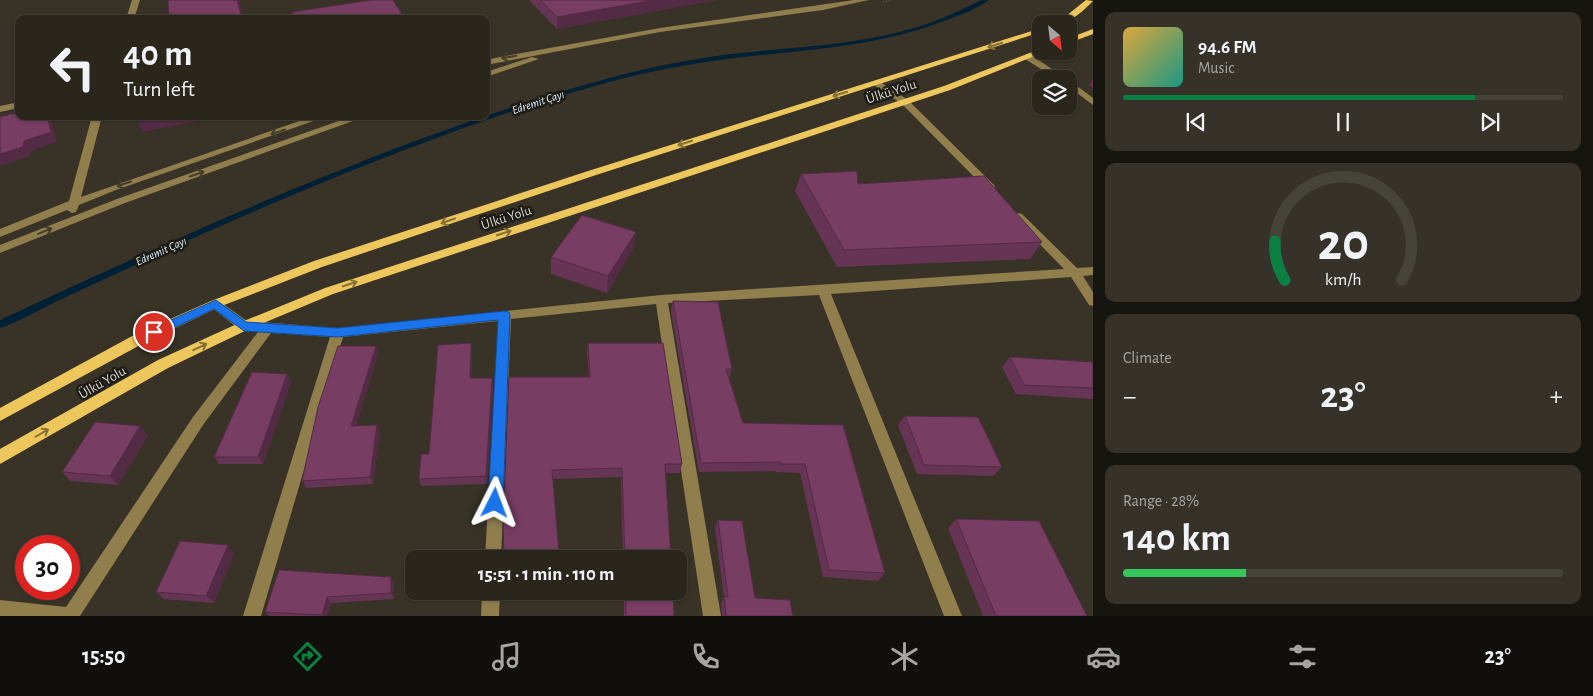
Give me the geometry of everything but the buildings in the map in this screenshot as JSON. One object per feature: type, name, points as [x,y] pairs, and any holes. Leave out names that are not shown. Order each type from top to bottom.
[{"type":"main road","points":[[1072,15],[1090,0]]},
{"type":"main road","points":[[1078,37],[1093,31]]},
{"type":"main road","name":"Ülkü Yolu","points":[[0,415],[139,339],[216,304],[318,264],[533,192],[1032,33]]},
{"type":"main road","name":"Ülkü Yolu","points":[[0,457],[163,364],[244,326],[329,291],[906,102],[1032,55]]},
{"type":"street","points":[[131,15],[136,0]]},
{"type":"street","points":[[490,62],[660,30],[823,8],[865,0]]},
{"type":"street","points":[[490,74],[568,48]]},
{"type":"street","points":[[1028,57],[1049,70]]},
{"type":"street","points":[[877,83],[906,102],[997,194]]},
{"type":"street","points":[[1077,89],[1093,102]]},
{"type":"street","points":[[0,110],[15,105]]},
{"type":"street","points":[[68,222],[96,120]]},
{"type":"street","points":[[0,233],[112,188],[312,120]]},
{"type":"street","points":[[0,249],[121,201],[352,120]]},
{"type":"street","points":[[1011,208],[1074,272],[1093,302]]},
{"type":"street","points":[[216,304],[244,326],[338,333],[661,299],[823,290],[1093,270]]},
{"type":"street","points":[[823,290],[953,616]]},
{"type":"street","points":[[661,299],[712,616]]},
{"type":"street","points":[[493,550],[504,316]]},
{"type":"street","points":[[0,610],[70,616],[198,420],[268,328]]},
{"type":"street","points":[[252,616],[338,333]]},
{"type":"street","points":[[490,616],[491,600]]},
{"type":"waterway","name":"Edremit Çayı","points":[[490,117],[598,83],[670,66],[724,57],[837,45],[897,34],[956,15],[986,0]]},
{"type":"waterway","name":"Edremit Çayı","points":[[0,324],[146,256],[294,191],[480,120]]},
{"type":"route","points":[[154,332],[216,304],[244,326],[338,333],[504,316],[495,503]]}]
